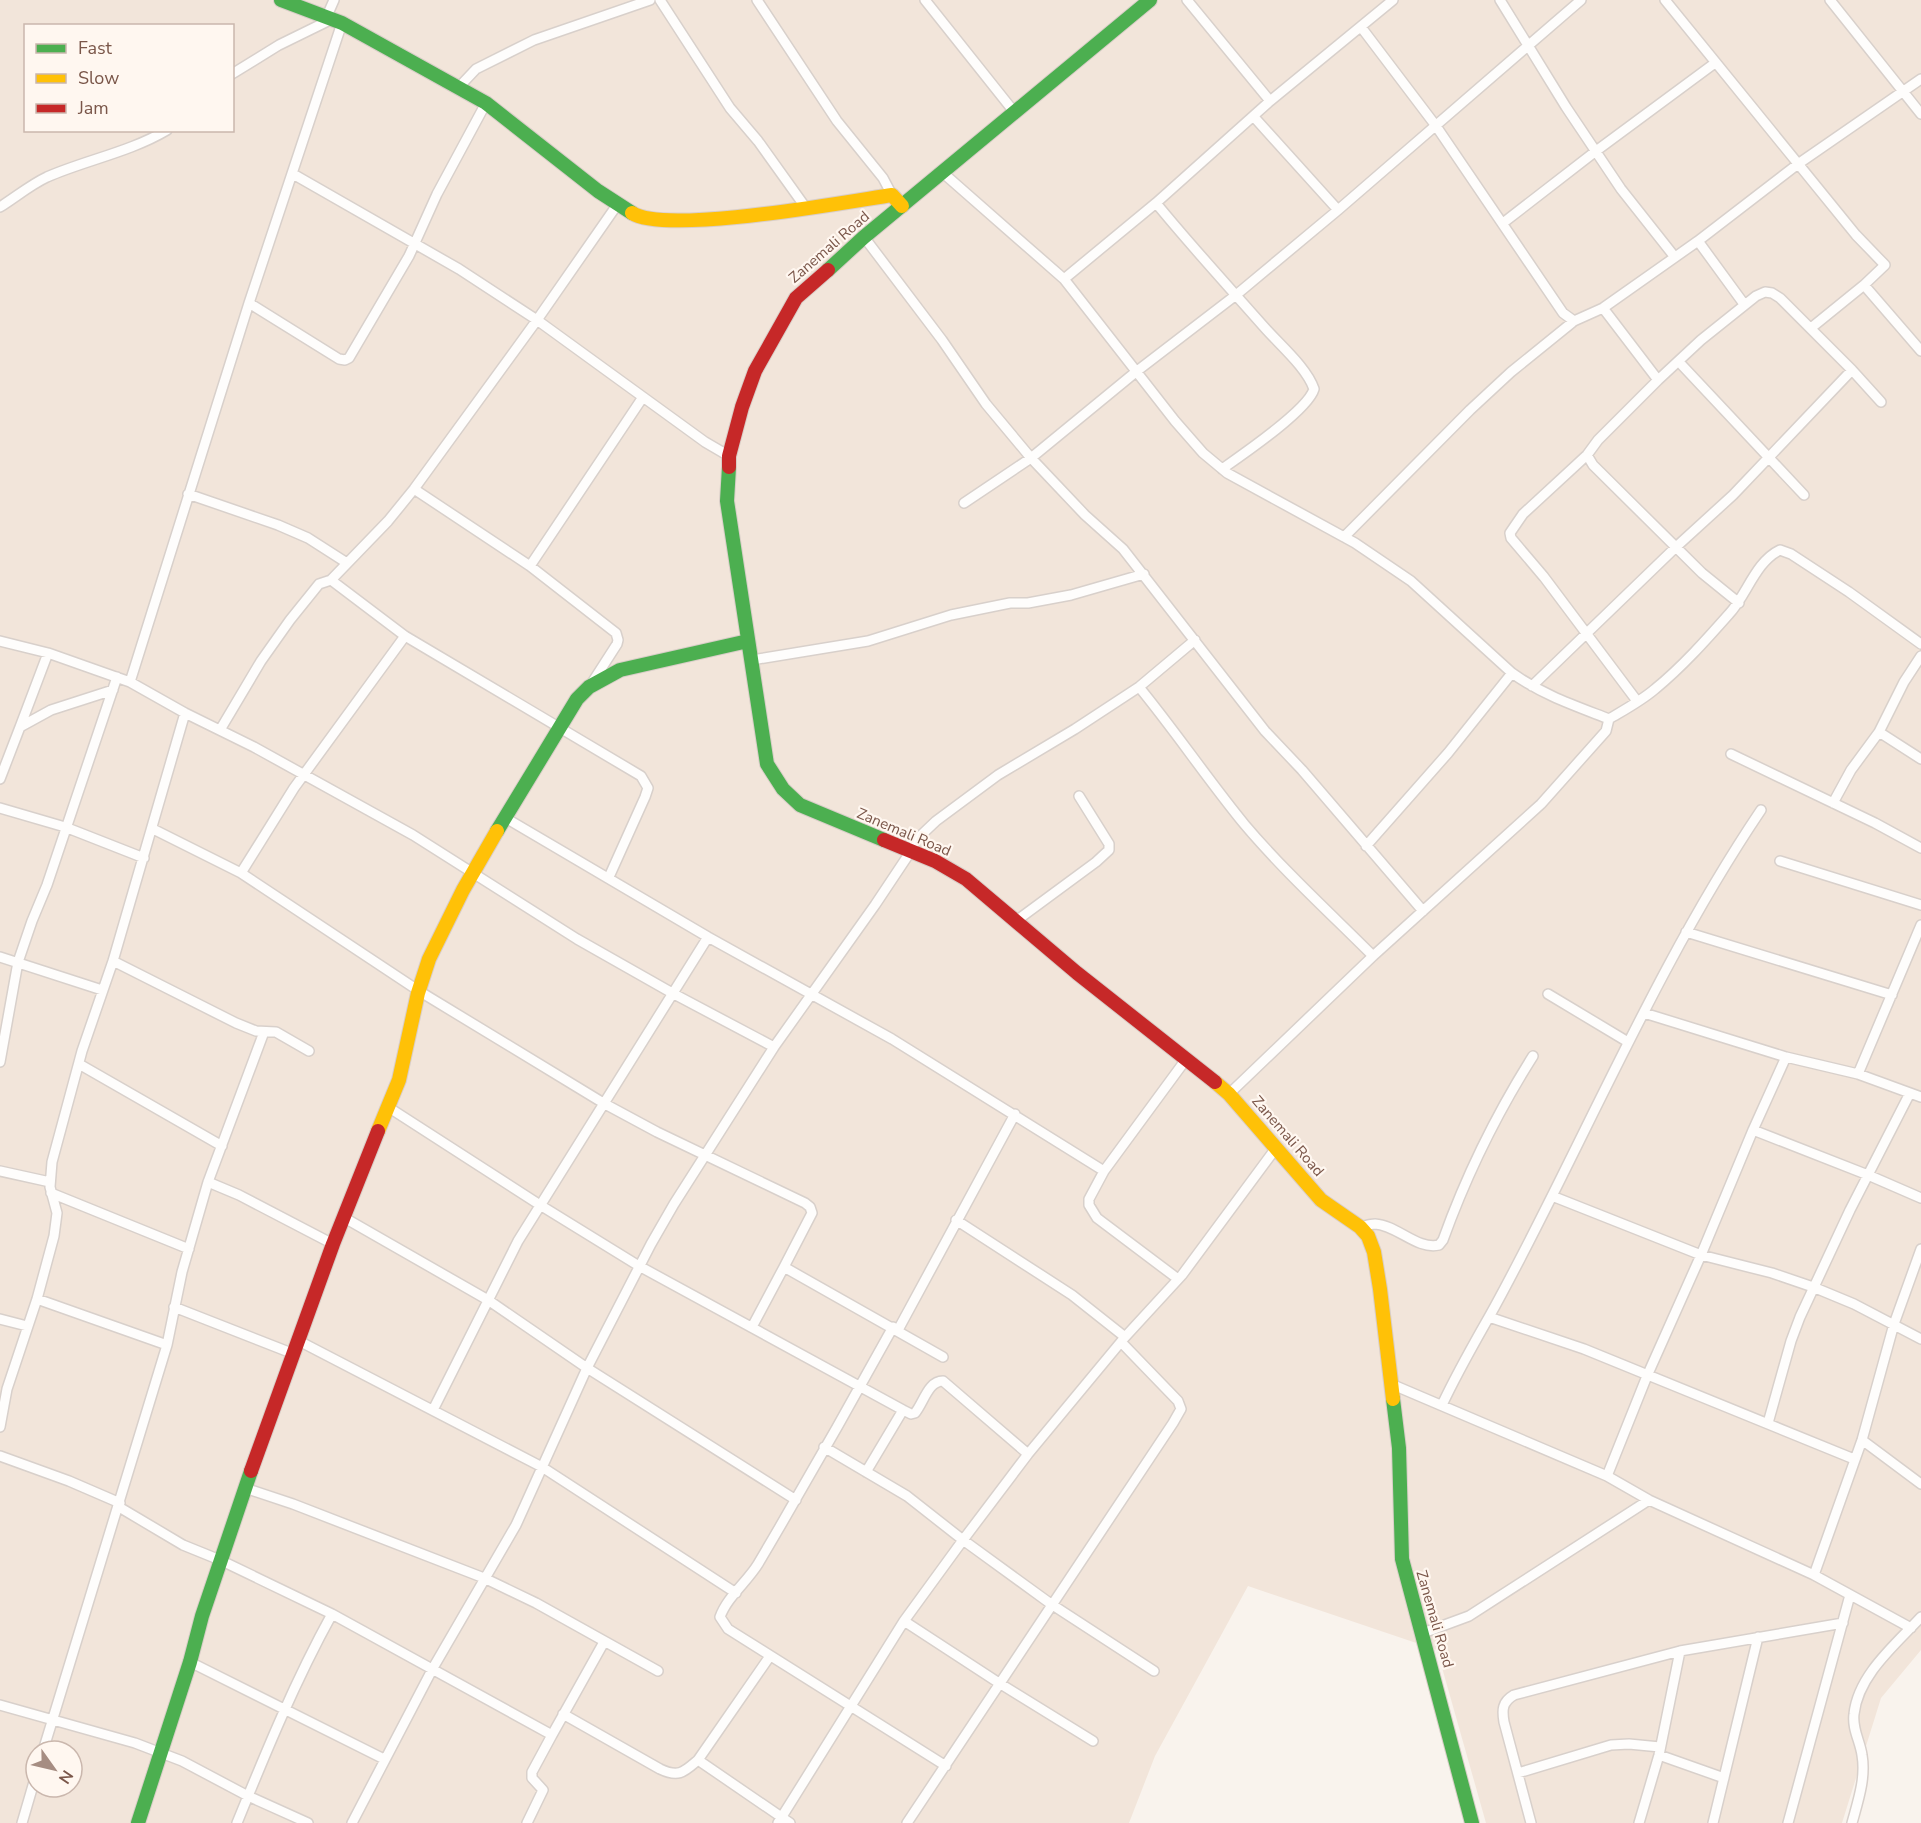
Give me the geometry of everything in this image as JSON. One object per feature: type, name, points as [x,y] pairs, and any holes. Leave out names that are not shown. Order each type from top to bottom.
[{"type":"street","points":[[281,0],[334,19],[486,103],[617,205],[637,216],[669,222],[897,201],[883,178],[837,121],[757,0]]},
{"type":"street","points":[[130,682],[249,303],[293,174],[334,19],[334,0]]},
{"type":"street","points":[[459,87],[476,69],[534,40],[650,0]]},
{"type":"street","points":[[660,0],[734,114],[758,141],[806,208]]},
{"type":"street","points":[[925,0],[1015,113]]},
{"type":"street","name":"Zanemali Road","points":[[1150,0],[942,172],[897,201],[864,237],[796,298],[755,371],[742,407],[729,456],[728,501],[767,764],[783,789],[800,805],[935,861],[966,879],[1077,973],[1187,1058],[1229,1094],[1321,1200],[1360,1227],[1368,1236],[1374,1252],[1399,1448],[1402,1559],[1472,1823]]},
{"type":"street","points":[[1186,0],[1270,101]]},
{"type":"street","points":[[1064,279],[1156,203],[1270,101],[1393,0]]},
{"type":"street","points":[[1500,0],[1566,107],[1621,189],[1674,256]]},
{"type":"street","points":[[964,503],[1031,458],[1137,371],[1236,295],[1581,0]]},
{"type":"street","points":[[1665,0],[1856,235],[1885,265],[1811,328]]},
{"type":"street","points":[[1830,0],[1921,114]]},
{"type":"street","points":[[234,73],[279,45],[334,19]]},
{"type":"street","points":[[1361,27],[1436,126],[1563,313],[1574,321]]},
{"type":"street","points":[[1503,223],[1715,63]]},
{"type":"street","points":[[1344,537],[1470,410],[1511,372],[1574,321],[1603,308],[1798,164],[1921,79]]},
{"type":"street","points":[[249,303],[339,359],[345,360],[353,354],[415,242],[437,194],[486,103]]},
{"type":"street","points":[[1254,117],[1338,210]]},
{"type":"street","points":[[0,207],[44,178],[148,141],[164,132]]},
{"type":"street","points":[[942,172],[1064,279],[1175,421],[1203,453],[1222,469],[1344,537],[1411,581],[1512,673],[1532,686],[1545,694],[1609,719]]},
{"type":"street","points":[[293,174],[415,242],[537,320],[705,442],[729,456]]},
{"type":"street","points":[[1156,203],[1307,375],[1314,389],[1312,395],[1300,408],[1222,469]]},
{"type":"street","points":[[220,730],[261,662],[290,620],[319,584],[331,580],[388,521],[414,489],[617,205]]},
{"type":"street","points":[[864,237],[942,340],[986,404],[1031,458],[1085,515],[1123,549],[1265,731],[1302,770],[1423,911]]},
{"type":"street","points":[[1698,240],[1744,304]]},
{"type":"street","points":[[1864,285],[1921,351]]},
{"type":"street","points":[[1637,700],[1544,577],[1511,538],[1510,533],[1523,514],[1587,455],[1598,440],[1658,380],[1744,304],[1765,292],[1772,293],[1811,328],[1881,402]]},
{"type":"street","points":[[1603,308],[1658,380]]},
{"type":"street","points":[[1679,362],[1804,495]]},
{"type":"street","points":[[1532,686],[1676,547],[1711,517],[1852,370]]},
{"type":"street","points":[[530,566],[644,397]]},
{"type":"street","points":[[1587,455],[1593,465],[1702,573],[1739,603]]},
{"type":"street","points":[[414,489],[530,566],[618,636],[616,644],[590,687]]},
{"type":"street","points":[[188,494],[278,525],[308,538],[347,562]]},
{"type":"street","points":[[1229,1094],[1373,956],[1541,804],[1606,731],[1609,719],[1653,691],[1684,663],[1739,603],[1748,586],[1769,558],[1780,550],[1849,592],[1921,644]]},
{"type":"street","points":[[752,660],[868,641],[951,615],[1071,595],[1144,574]]},
{"type":"street","points":[[331,580],[405,636],[641,776],[648,788],[609,878]]},
{"type":"street","points":[[240,873],[303,776],[405,636]]},
{"type":"street","points":[[138,1823],[190,1662],[202,1616],[245,1488],[343,1217],[388,1107],[407,1052],[419,991],[427,964],[472,872],[577,699],[590,687],[620,670],[748,640]]},
{"type":"street","points":[[352,1823],[433,1668],[516,1525],[587,1368],[639,1266],[705,1155],[774,1047],[911,851],[916,840],[924,830],[998,775],[1139,687],[1195,640]]},
{"type":"street","points":[[0,641],[48,653],[130,682],[413,835],[577,939],[774,1047]]},
{"type":"street","points":[[0,778],[48,653]]},
{"type":"street","points":[[1833,803],[1851,770],[1879,732],[1904,682],[1921,656]]},
{"type":"street","points":[[1366,846],[1448,753],[1512,673]]},
{"type":"street","points":[[0,1062],[18,963],[47,885],[117,677]]},
{"type":"street","points":[[1139,687],[1246,826],[1292,876],[1373,956]]},
{"type":"street","points":[[20,727],[51,710],[113,690]]},
{"type":"street","points":[[0,1427],[7,1389],[37,1299],[54,1236],[57,1213],[51,1193],[52,1162],[79,1064],[113,961],[186,713]]},
{"type":"street","points":[[1879,732],[1921,759]]},
{"type":"street","points":[[1731,754],[1921,848]]},
{"type":"street","points":[[1016,921],[1109,850],[1109,844],[1079,796]]},
{"type":"street","points":[[0,808],[65,827],[144,858]]},
{"type":"street","points":[[1442,1405],[1465,1356],[1489,1317],[1686,932],[1761,810]]},
{"type":"street","points":[[504,817],[708,937],[892,1039],[1104,1171]]},
{"type":"street","points":[[153,829],[240,873],[419,991],[605,1104],[810,1207],[812,1213],[752,1327]]},
{"type":"street","points":[[1780,861],[1921,905]]},
{"type":"street","points":[[1858,1074],[1921,925]]},
{"type":"street","points":[[1686,932],[1892,995]]},
{"type":"street","points":[[433,1410],[518,1240],[708,937]]},
{"type":"street","points":[[0,957],[102,990]]},
{"type":"street","points":[[113,961],[202,1008],[236,1023],[264,1032],[276,1032],[309,1051]]},
{"type":"street","points":[[1548,994],[1628,1042]]},
{"type":"street","points":[[1644,1013],[1786,1057],[1858,1074],[1921,1097]]},
{"type":"street","points":[[46,1739],[167,1345],[174,1307],[208,1182],[264,1032]]},
{"type":"street","points":[[1360,1227],[1374,1224],[1383,1226],[1424,1244],[1439,1245],[1486,1141],[1518,1079],[1533,1056]]},
{"type":"street","points":[[1607,1476],[1752,1130],[1786,1057]]},
{"type":"street","points":[[1178,1279],[1097,1218],[1092,1211],[1089,1199],[1104,1171],[1187,1058]]},
{"type":"street","points":[[79,1064],[222,1146]]},
{"type":"street","points":[[1768,1423],[1791,1341],[1813,1287],[1910,1093]]},
{"type":"street","points":[[388,1107],[639,1266],[911,1414],[915,1413],[932,1384],[943,1381],[1028,1454]]},
{"type":"street","points":[[946,1766],[728,1629],[721,1621],[722,1612],[756,1567],[796,1500],[824,1447],[895,1329],[1015,1114]]},
{"type":"street","points":[[1752,1130],[1868,1174],[1921,1198]]},
{"type":"street","points":[[780,1820],[904,1621],[963,1540],[1028,1454],[1123,1339],[1178,1279],[1276,1148]]},
{"type":"street","points":[[0,1171],[50,1182]]},
{"type":"street","points":[[208,1182],[239,1195],[333,1244]]},
{"type":"street","points":[[51,1193],[189,1249]]},
{"type":"street","points":[[1552,1196],[1701,1255],[1813,1287],[1854,1304],[1921,1339]]},
{"type":"street","points":[[343,1217],[488,1300],[587,1368],[796,1500]]},
{"type":"street","points":[[907,1823],[1181,1408],[1178,1401],[1123,1339],[1072,1295],[956,1220]]},
{"type":"street","points":[[1814,1575],[1862,1440],[1894,1324],[1921,1249]]},
{"type":"street","points":[[784,1267],[943,1357]]},
{"type":"street","points":[[37,1299],[167,1345]]},
{"type":"street","points":[[174,1307],[296,1348],[433,1410],[542,1467],[736,1593]]},
{"type":"street","points":[[1489,1317],[1567,1342],[1854,1459]]},
{"type":"street","points":[[0,1319],[27,1326]]},
{"type":"street","points":[[1391,1384],[1607,1476],[1649,1500],[1814,1575],[1911,1628]]},
{"type":"street","points":[[866,1472],[903,1410]]},
{"type":"street","points":[[1862,1440],[1921,1484]]},
{"type":"street","points":[[824,1447],[907,1496],[1051,1604],[1154,1671]]},
{"type":"street","points":[[0,1456],[69,1481],[119,1505],[183,1545],[220,1560],[332,1614],[552,1735]]},
{"type":"street","points":[[245,1488],[293,1504],[484,1578],[536,1603],[658,1671]]},
{"type":"street","points":[[1423,1633],[1469,1616],[1649,1500]]},
{"type":"street","points":[[1788,1823],[1850,1595]]},
{"type":"street","points":[[237,1823],[303,1666],[332,1614]]},
{"type":"street","points":[[1852,1823],[1862,1786],[1863,1771],[1863,1756],[1854,1728],[1858,1696],[1875,1668],[1921,1617]]},
{"type":"street","points":[[904,1621],[1093,1742]]},
{"type":"street","points":[[1531,1823],[1502,1713],[1507,1700],[1514,1695],[1680,1651],[1843,1623]]},
{"type":"street","points":[[1713,1823],[1758,1637]]},
{"type":"street","points":[[527,1823],[543,1790],[532,1778],[532,1772],[604,1642]]},
{"type":"street","points":[[1639,1823],[1660,1751],[1680,1651]]},
{"type":"street","points":[[563,1714],[670,1773],[678,1774],[687,1770],[698,1760],[770,1656]]},
{"type":"street","points":[[190,1662],[384,1759]]},
{"type":"street","points":[[0,1705],[135,1743],[182,1761],[248,1796],[309,1823]]},
{"type":"street","points":[[1518,1773],[1611,1745],[1629,1744],[1660,1751],[1724,1778]]},
{"type":"street","points":[[698,1760],[780,1820],[790,1823]]},
{"type":"street","points":[[22,1823],[29,1799]]},
{"type":"shaded area","points":[[0,0],[1921,0],[1921,1650],[1881,1698],[1842,1823],[1486,1823],[1437,1650],[1248,1586],[1155,1756],[1129,1823],[0,1823]]},
{"type":"traffic: fast","points":[[281,0],[342,23],[486,103],[598,191],[632,213]]},
{"type":"traffic: fast","points":[[828,270],[864,237],[1150,0]]},
{"type":"traffic: fast","points":[[729,467],[727,501],[767,764],[783,789],[800,805],[884,840]]},
{"type":"traffic: fast","points":[[497,831],[577,699],[589,687],[620,670],[748,641]]},
{"type":"traffic: fast","points":[[1393,1399],[1399,1448],[1402,1559],[1472,1823]]},
{"type":"traffic: fast","points":[[138,1823],[190,1662],[202,1616],[251,1471]]},
{"type":"traffic: slow","points":[[632,213],[651,219],[717,219],[798,210],[892,195],[902,206]]},
{"type":"traffic: slow","points":[[378,1131],[399,1080],[418,993],[429,959],[463,890],[497,831]]},
{"type":"traffic: slow","points":[[1215,1082],[1229,1094],[1321,1200],[1360,1227],[1368,1236],[1374,1252],[1380,1289],[1393,1399]]},
{"type":"traffic: jam","points":[[729,467],[729,456],[742,407],[755,371],[796,298],[828,270]]},
{"type":"traffic: jam","points":[[884,840],[935,861],[966,879],[1077,973],[1215,1082]]},
{"type":"traffic: jam","points":[[251,1471],[333,1244],[378,1131]]}]
